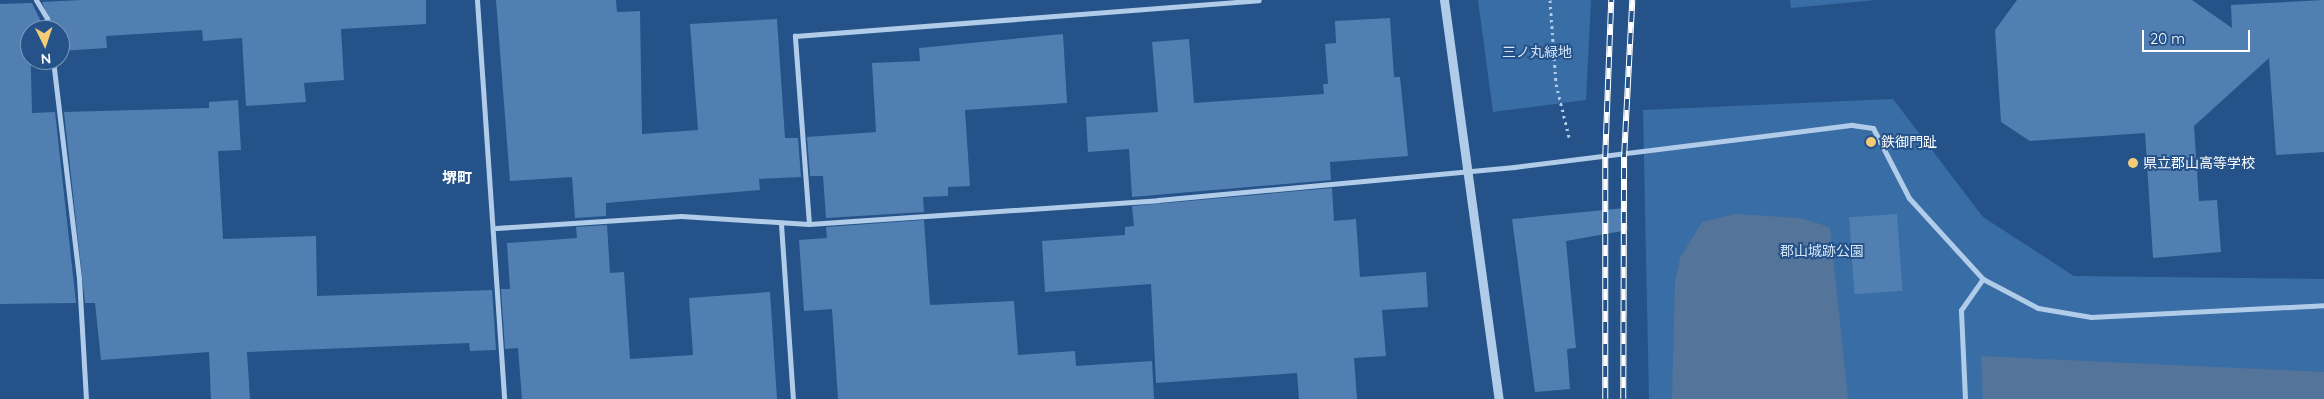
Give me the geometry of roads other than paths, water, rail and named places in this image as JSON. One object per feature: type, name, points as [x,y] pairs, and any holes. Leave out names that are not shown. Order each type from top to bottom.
[{"type":"street","points":[[36,0],[47,20]]},
{"type":"street","points":[[477,0],[496,228],[504,399]]},
{"type":"street","points":[[809,224],[795,36],[1259,0]]},
{"type":"street","points":[[1444,0],[1469,168],[1499,399]]},
{"type":"street","points":[[53,70],[79,278],[86,399]]},
{"type":"street","points":[[496,228],[681,216],[781,224],[809,224],[1158,200],[1469,168],[1514,167],[1852,125],[1873,128],[1909,198],[1983,279],[2038,308],[2091,317],[2324,305]]},
{"type":"street","points":[[781,224],[794,399]]},
{"type":"street","points":[[1965,399],[1961,310],[1983,279]]},
{"type":"railway","points":[[1605,399],[1605,156],[1611,0]]},
{"type":"railway","points":[[1623,399],[1624,154],[1632,0]]},
{"type":"place","name":"鉄御門趾","points":[[1871,142]]},
{"type":"place","name":"県立郡山高等学校","points":[[2133,163]]},
{"type":"district","name":"堺町","points":[[457,178]]},
{"type":"park label","name":"三ノ丸緑地","points":[[1537,52]]},
{"type":"park label","name":"郡山城跡公園","points":[[1822,251]]}]
